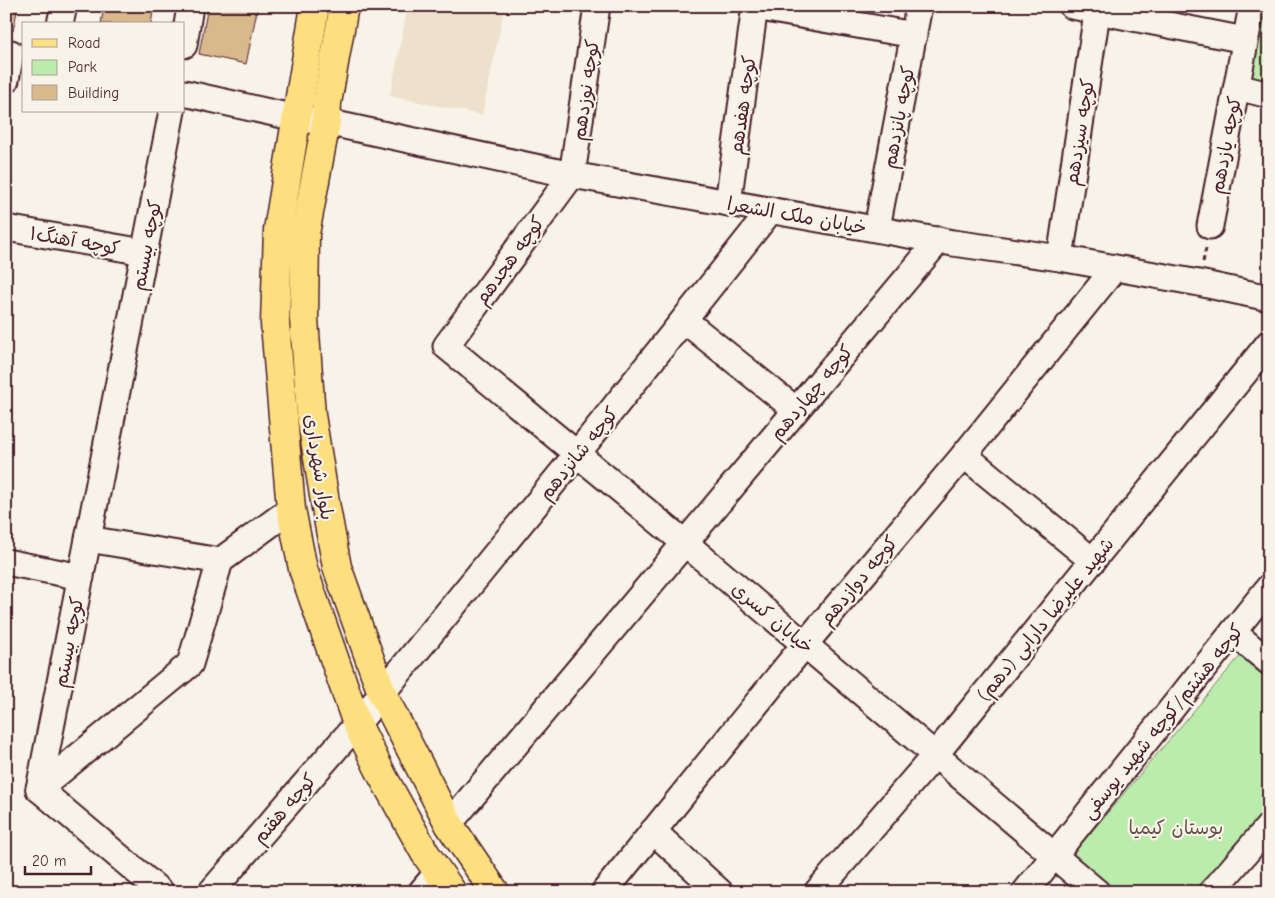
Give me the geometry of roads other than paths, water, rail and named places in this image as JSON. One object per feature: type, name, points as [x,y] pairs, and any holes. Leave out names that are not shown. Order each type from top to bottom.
[{"type":"main road","name":"بلوار شهرداری","points":[[315,6],[278,230],[275,324],[290,509],[303,569],[357,724],[383,777],[426,853],[437,885]]},
{"type":"main road","name":"بلوار شهرداری","points":[[344,6],[326,122],[305,234],[304,320],[311,415],[337,567],[382,693],[449,824],[495,892]]},
{"type":"street","points":[[60,22],[64,6]]},
{"type":"street","points":[[185,38],[190,6]]},
{"type":"street","name":"کوچه نوزدهم","points":[[572,175],[597,6]]},
{"type":"street","name":"کوچه پانزدهم","points":[[877,228],[919,6]]},
{"type":"street","points":[[1072,6],[1098,9],[1246,40]]},
{"type":"street","name":"کوچه یازدهم","points":[[1210,226],[1252,6]]},
{"type":"street","points":[[755,7],[914,35]]},
{"type":"street","name":"کوچه هفدهم","points":[[728,203],[755,7]]},
{"type":"street","name":"کوچه سیزدهم","points":[[1060,258],[1098,9]]},
{"type":"street","points":[[6,80],[14,53]]},
{"type":"street","points":[[1237,87],[1269,95]]},
{"type":"street","name":"خیابان ملک الشعرا","points":[[185,93],[572,175],[939,240],[1060,258],[1199,283],[1269,298]]},
{"type":"street","name":"کوچه بیستم","points":[[39,789],[172,112]]},
{"type":"street","name":"کوچه هجدهم","points":[[446,346],[572,175]]},
{"type":"street","name":"کوچه شانزدهم","points":[[357,724],[577,454],[771,210]]},
{"type":"street","name":"کوچه آهنگ۱","points":[[6,228],[144,252]]},
{"type":"street","name":"کوچه چهاردهم","points":[[449,824],[939,240]]},
{"type":"street","name":"کوچه دوازدهم","points":[[604,892],[804,644],[964,455],[1114,269]]},
{"type":"street","points":[[684,320],[796,410]]},
{"type":"street","name":"شهید علیرضا دارابی (دهم)","points":[[816,892],[935,755],[1269,343]]},
{"type":"street","name":"خیابان کسری","points":[[446,346],[684,543],[1097,892]]},
{"type":"street","points":[[964,455],[1093,561]]},
{"type":"street","points":[[161,892],[39,789],[190,664],[220,561],[290,509]]},
{"type":"street","points":[[88,539],[220,561]]},
{"type":"street","points":[[6,562],[81,577]]},
{"type":"street","name":"کوچه هشتم/کوچه شهید یوسفی","points":[[1025,892],[1269,588]]},
{"type":"street","points":[[1233,632],[1269,662]]},
{"type":"street","name":"کوچه هفتم","points":[[211,892],[357,724]]},
{"type":"street","points":[[1212,892],[1269,826]]},
{"type":"street","points":[[653,831],[720,892]]},
{"type":"park label","name":"بوستان کیمیا","points":[[1176,827]]}]
